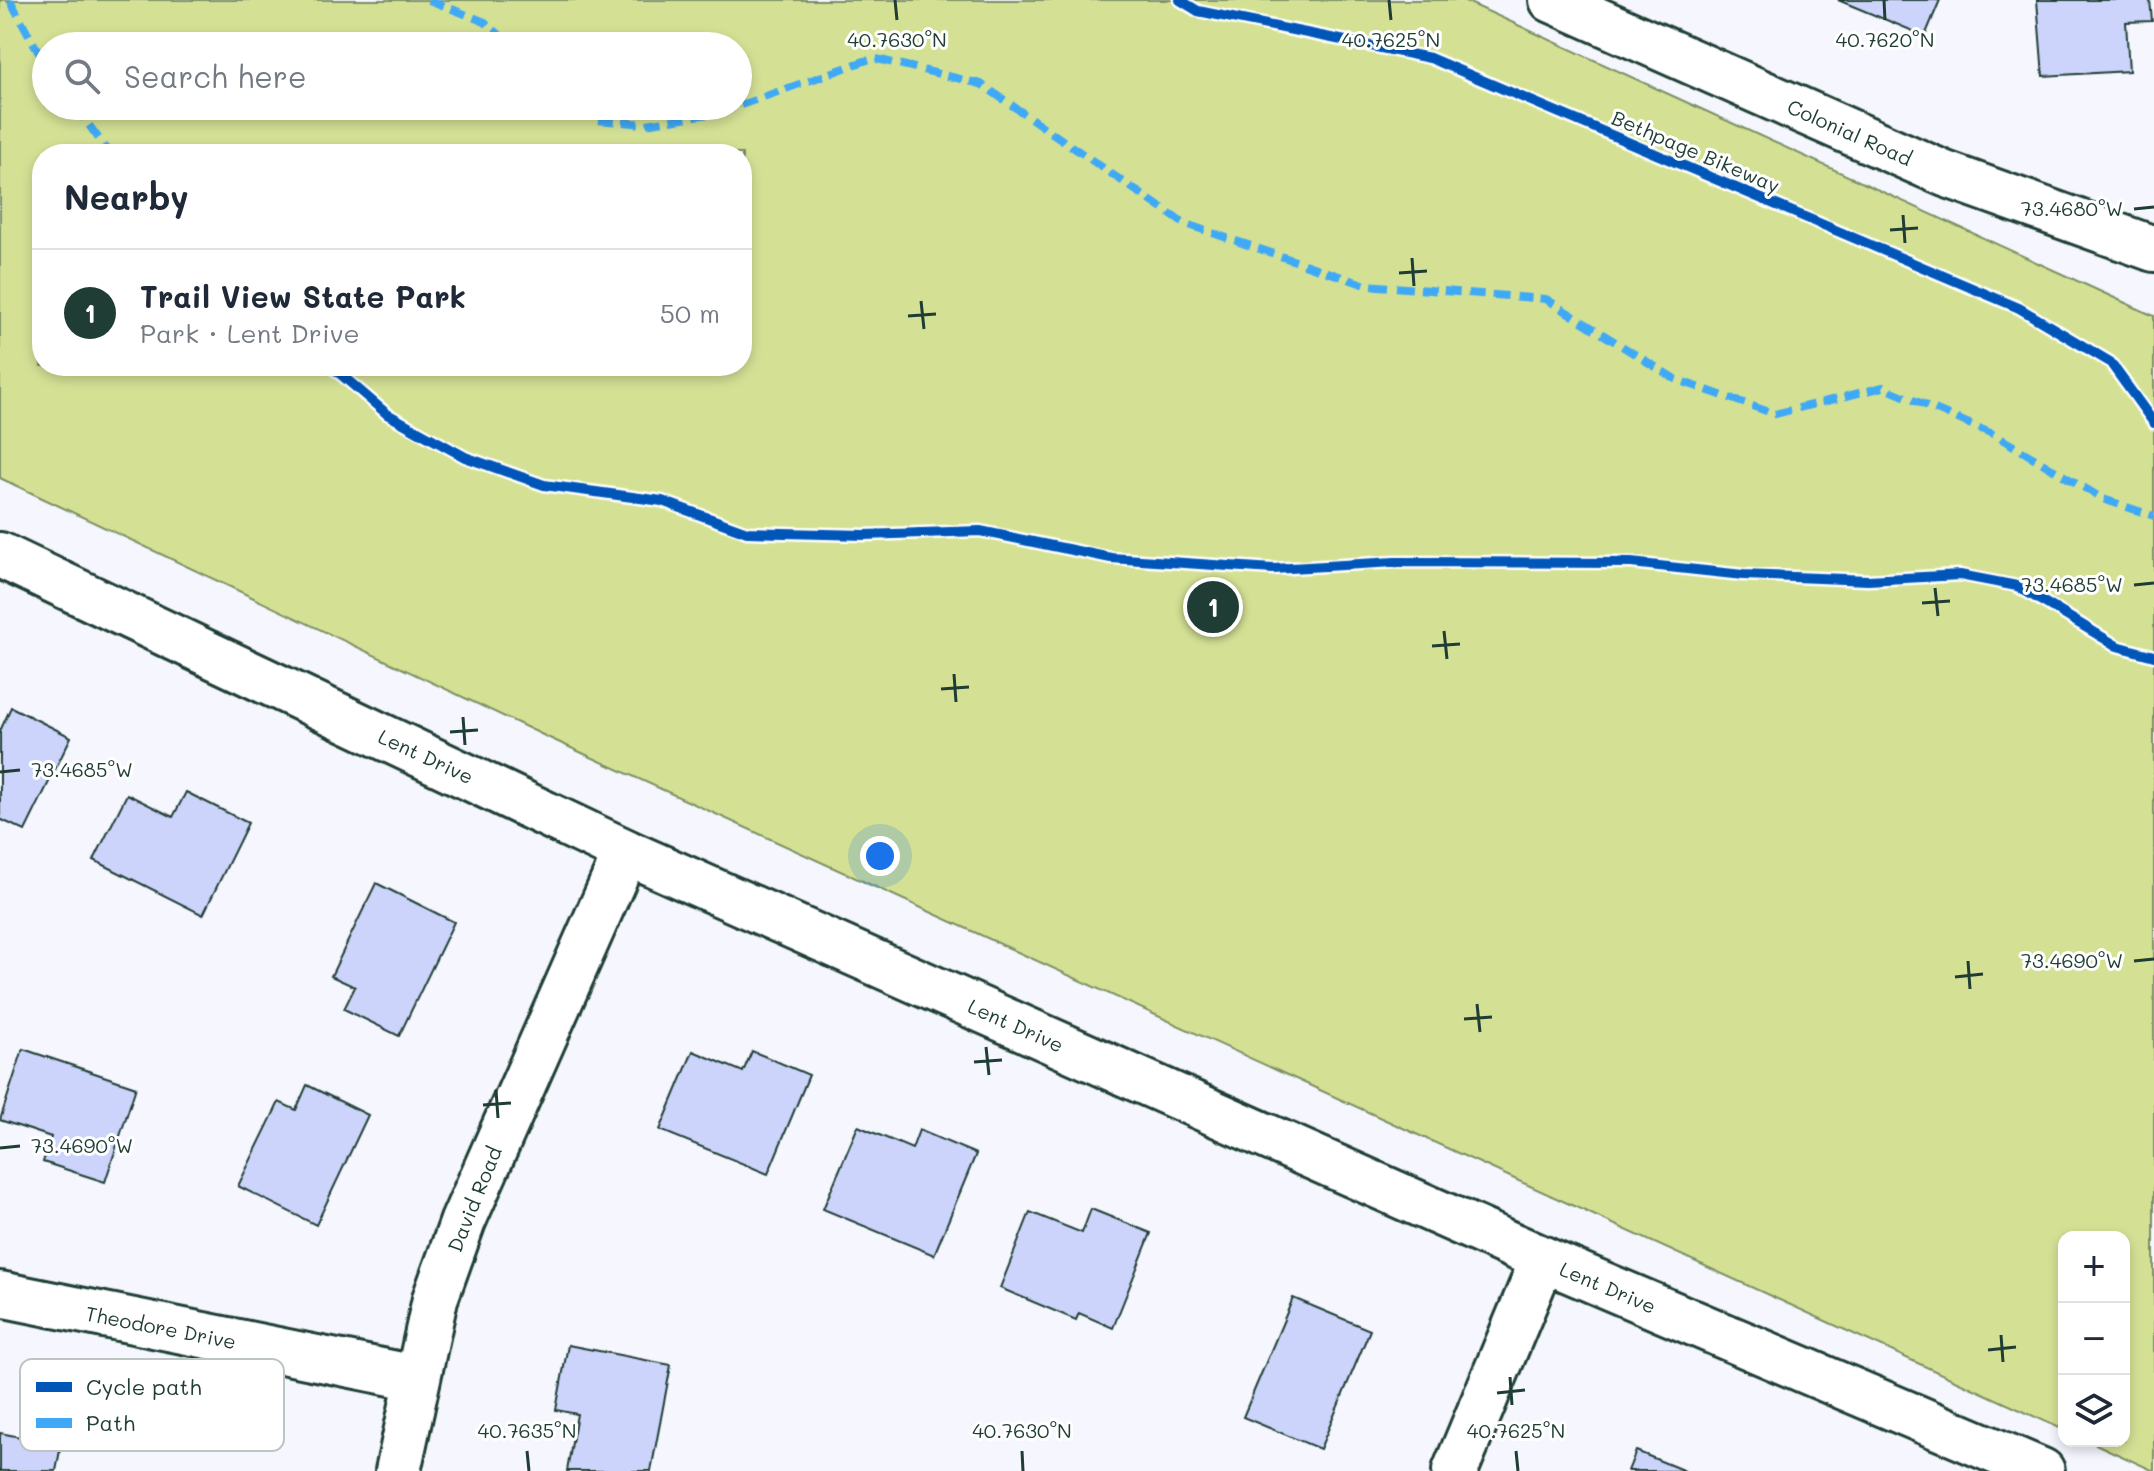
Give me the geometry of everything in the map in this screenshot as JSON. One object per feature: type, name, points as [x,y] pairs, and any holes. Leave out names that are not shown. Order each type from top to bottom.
[{"type":"street","name":"Colonial Road","points":[[1552,0],[1945,174],[2154,249]]},
{"type":"street","name":"Lent Drive","points":[[0,555],[626,852],[1543,1259],[2042,1471]]},
{"type":"street","name":"David Road","points":[[398,1471],[435,1299],[463,1221],[626,852]]},
{"type":"street","points":[[1455,1471],[1543,1259]]},
{"type":"street","name":"Theodore Drive","points":[[0,1294],[416,1378]]},
{"type":"green space","points":[[0,0],[1463,0],[2154,316],[2154,1471],[2102,1447],[2130,1447],[2130,1231],[2058,1231],[2058,1427],[545,736],[0,478]]},
{"type":"building","points":[[1838,0],[1940,0],[1925,36]]},
{"type":"building","points":[[2037,0],[2150,0],[2152,21],[2126,22],[2129,71],[2043,76]]},
{"type":"building","points":[[11,707],[71,737],[25,831],[0,819],[0,731]]},
{"type":"building","points":[[186,792],[248,823],[203,915],[94,860],[127,794],[173,817]]},
{"type":"building","points":[[376,883],[454,922],[399,1036],[344,1009],[355,987],[331,976]]},
{"type":"building","points":[[23,1049],[136,1087],[105,1182],[43,1162],[51,1137],[0,1120]]},
{"type":"building","points":[[693,1051],[743,1072],[752,1051],[809,1075],[768,1174],[660,1130]]},
{"type":"building","points":[[307,1085],[368,1115],[316,1225],[238,1186],[279,1102],[296,1110]]},
{"type":"building","points":[[858,1126],[912,1149],[919,1130],[976,1154],[934,1255],[823,1209]]},
{"type":"building","points":[[1091,1209],[1151,1233],[1113,1328],[1079,1313],[1076,1320],[1000,1288],[1030,1212],[1082,1233]]},
{"type":"building","points":[[1293,1298],[1370,1330],[1320,1449],[1243,1417]]},
{"type":"building","points":[[568,1345],[671,1365],[651,1471],[567,1471],[577,1414],[556,1410]]},
{"type":"building","points":[[0,1433],[20,1437],[20,1451],[60,1451],[56,1471],[0,1471]]},
{"type":"building","points":[[1636,1451],[1685,1471],[1628,1471]]},
{"type":"marked path","points":[[10,0],[32,40]]},
{"type":"marked path","points":[[429,0],[485,22],[496,32]]},
{"type":"marked path","points":[[752,101],[873,58],[981,84],[1183,223],[1366,285],[1546,299],[1675,379],[1775,414],[1883,387],[1995,435],[2103,499],[2154,516]]},
{"type":"marked path","points":[[85,120],[103,144]]},
{"type":"marked path","points":[[597,120],[646,124],[671,120]]},
{"type":"cycle path","name":"Bethpage Bikeway","points":[[1180,0],[1198,11],[1430,58],[2019,308],[2110,362],[2154,423]]},
{"type":"cycle path","points":[[343,376],[387,414],[465,457],[544,485],[662,501],[747,532],[865,535],[980,531],[1111,558],[1273,569],[1395,562],[1631,563],[1743,575],[1868,580],[1960,575],[2017,586],[2117,646],[2154,656]]},
{"type":"place","name":"Trail View State Park","points":[[1213,607]]}]
